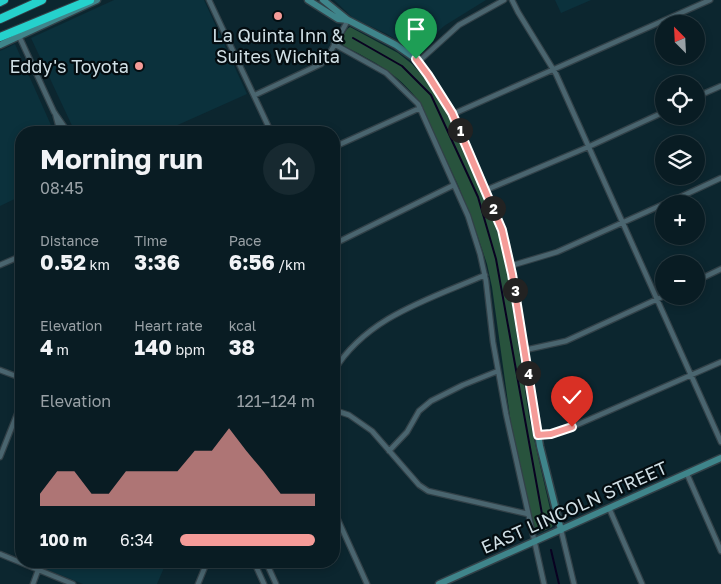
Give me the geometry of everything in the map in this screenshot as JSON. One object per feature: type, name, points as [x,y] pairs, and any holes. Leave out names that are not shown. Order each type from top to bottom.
[{"type":"highway","points":[[0,2],[4,0]]},
{"type":"highway","points":[[0,19],[42,0]]},
{"type":"highway","points":[[0,37],[90,0]]},
{"type":"street","points":[[0,45],[97,0]]},
{"type":"street","points":[[209,0],[268,126]]},
{"type":"street","points":[[308,0],[338,19],[348,20]]},
{"type":"street","points":[[323,0],[348,20],[396,45],[418,62],[453,114],[486,190],[502,230],[525,350],[538,435],[574,584]]},
{"type":"street","points":[[418,62],[459,26],[504,0]]},
{"type":"street","points":[[512,0],[554,70],[655,297]]},
{"type":"street","points":[[453,114],[710,0]]},
{"type":"street","points":[[255,95],[320,64],[331,51],[348,20]]},
{"type":"street","points":[[19,36],[54,112],[58,126]]},
{"type":"street","points":[[334,44],[386,73],[397,82],[420,108],[468,216],[485,276],[506,414],[544,584]]},
{"type":"street","points":[[705,93],[721,86]]},
{"type":"street","points":[[340,144],[420,108]]},
{"type":"street","points":[[54,112],[64,126]]},
{"type":"street","points":[[486,190],[655,116]]},
{"type":"street","points":[[684,195],[721,178]]},
{"type":"street","points":[[340,241],[454,185]]},
{"type":"street","points":[[510,266],[557,252],[655,208]]},
{"type":"street","points":[[0,265],[15,259]]},
{"type":"street","points":[[705,277],[721,269]]},
{"type":"street","points":[[340,364],[356,344],[371,330],[390,317],[485,276]]},
{"type":"street","points":[[525,350],[566,340],[655,299]]},
{"type":"street","points":[[659,305],[721,442]]},
{"type":"street","points":[[538,435],[551,434],[572,427],[721,362]]},
{"type":"street","points":[[0,370],[15,376]]},
{"type":"street","points":[[389,451],[406,432],[419,411],[431,401],[498,371]]},
{"type":"street","points":[[340,412],[349,415],[372,431],[419,485],[428,491],[528,514]]},
{"type":"street","points":[[0,457],[15,419]]},
{"type":"street","name":"EAST LINCOLN STREET","points":[[439,584],[721,458]]},
{"type":"street","points":[[687,474],[721,551]]},
{"type":"street","points":[[609,508],[642,584]]},
{"type":"street","points":[[340,524],[367,584]]},
{"type":"street","points":[[0,554],[15,560]]},
{"type":"street","points":[[33,568],[73,584]]},
{"type":"street","points":[[198,584],[205,568]]},
{"type":"street","points":[[257,568],[264,584]]},
{"type":"street","points":[[269,568],[276,584]]},
{"type":"street","points":[[33,584],[38,570]]},
{"type":"shaded area","name":"Eddy's Toyota","points":[[114,0],[204,0],[247,94],[175,126],[72,126],[31,38]]},
{"type":"shaded area","points":[[334,0],[486,0],[444,26],[416,53],[387,34],[353,18]]},
{"type":"shaded area","points":[[555,0],[591,0],[561,13]]},
{"type":"shaded area","points":[[15,44],[51,126],[15,126],[15,199],[0,206],[0,51]]},
{"type":"shaded area","points":[[164,568],[157,584],[83,584],[45,569]]},
{"type":"green space","points":[[350,27],[398,53],[412,64],[428,82],[444,107],[484,196],[500,240],[507,271],[529,417],[553,522],[552,527],[541,532],[535,531],[511,424],[492,287],[487,264],[472,219],[419,101],[394,76],[376,63],[344,46],[341,40]]},
{"type":"waterway","points":[[353,38],[402,66],[431,95],[478,197],[496,259],[544,525]]},
{"type":"waterway","points":[[551,550],[559,584]]},
{"type":"place","name":"La Quinta Inn & Suites Wichita","points":[[278,16]]},
{"type":"place","name":"Eddy's Toyota","points":[[139,66]]},
{"type":"route","points":[[416,59],[452,113],[502,230],[523,334],[538,435],[551,434],[572,427]]}]
